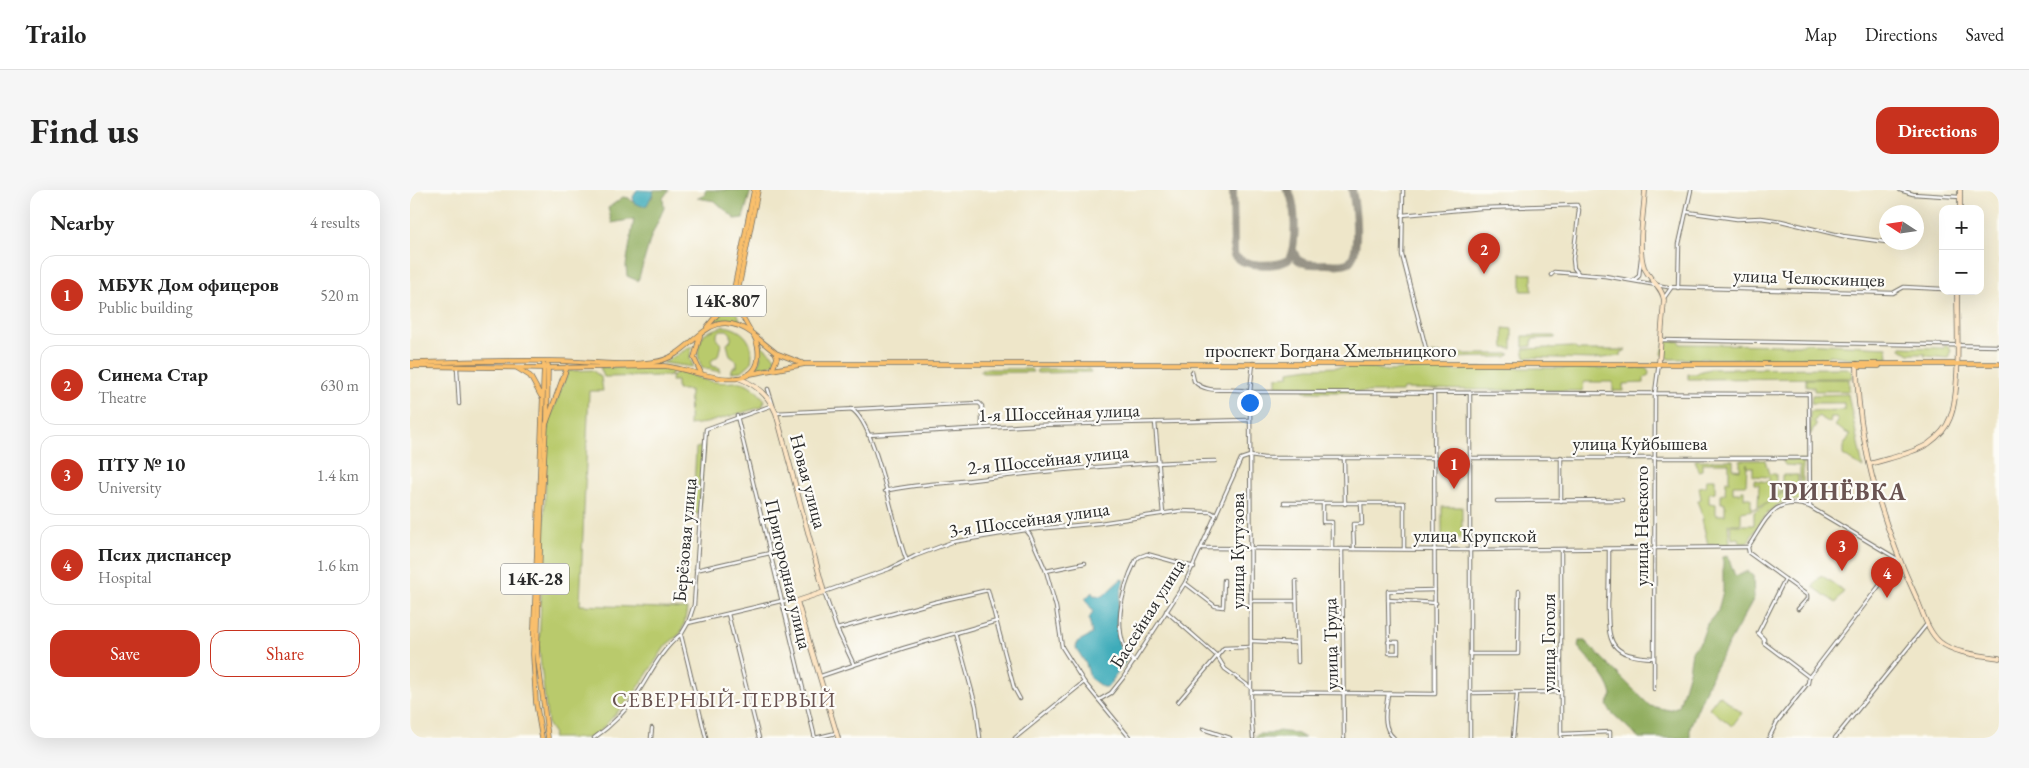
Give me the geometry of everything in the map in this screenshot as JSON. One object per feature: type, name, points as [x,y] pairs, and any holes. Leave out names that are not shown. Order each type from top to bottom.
[{"type":"main road","name":"14К-807","points":[[754,335],[744,321],[739,306],[738,291],[756,190]]},
{"type":"main road","name":"14К-807","points":[[703,331],[721,310],[734,289],[756,190]]},
{"type":"main road","points":[[410,364],[546,361],[656,362],[683,349],[703,331],[715,324],[729,322],[742,326],[754,335],[758,359],[750,374]]},
{"type":"main road","points":[[702,374],[697,368],[694,355],[697,341],[703,331]]},
{"type":"main road","name":"проспект Богдана Хмельницкого","points":[[754,335],[776,353],[805,364]]},
{"type":"main road","points":[[773,368],[777,358],[776,353]]},
{"type":"main road","name":"14К-28","points":[[542,738],[536,703],[533,654],[546,361]]},
{"type":"main road","points":[[410,364],[546,368],[664,366],[679,367],[719,378],[738,378],[756,372]]},
{"type":"main road","name":"проспект Богдана Хмельницкого","points":[[756,372],[805,364],[1999,364]]},
{"type":"main road","points":[[513,367],[523,370],[536,383],[540,392],[543,420]]},
{"type":"main road","points":[[546,424],[567,367]]},
{"type":"main road","points":[[546,368],[546,424]]},
{"type":"main road","name":"14К-28","points":[[546,424],[537,652],[548,738]]},
{"type":"street","points":[[1403,190],[1402,255],[1430,364]]},
{"type":"street","points":[[1551,275],[1554,272],[1633,280],[1639,276],[1645,190]]},
{"type":"street","points":[[1678,288],[1679,244],[1691,190]]},
{"type":"street","points":[[1900,190],[1919,195],[1960,197]]},
{"type":"street","points":[[1960,190],[1960,205]]},
{"type":"street","points":[[1402,215],[1481,208],[1577,205],[1579,210],[1574,264],[1579,274]]},
{"type":"street","points":[[1687,212],[1730,218],[1780,220],[1843,236],[1879,241]]},
{"type":"street","points":[[1641,253],[1647,274],[1662,292],[1664,300]]},
{"type":"street","points":[[1642,282],[1647,274]]},
{"type":"street","name":"улица Челюскинцев","points":[[1633,280],[1670,288],[1893,294],[1904,288],[1939,289]]},
{"type":"street","points":[[1662,292],[1670,288]]},
{"type":"street","points":[[1659,363],[1664,300],[1670,288]]},
{"type":"street","points":[[1870,464],[1919,448],[1942,432],[1953,409],[1958,295]]},
{"type":"street","points":[[1661,340],[1999,346]]},
{"type":"street","name":"улица Невского","points":[[1654,689],[1655,393],[1659,363]]},
{"type":"street","name":"улица Кутузова","points":[[1253,364],[1250,392],[1250,456],[1251,692],[1254,738]]},
{"type":"street","points":[[1857,364],[1860,417],[1870,464],[1890,538],[1933,634],[1945,646],[1999,658]]},
{"type":"street","points":[[457,368],[459,404]]},
{"type":"street","points":[[754,384],[756,372]]},
{"type":"street","points":[[1192,372],[1194,381],[1203,388],[1242,389],[1250,392],[1809,394],[1810,506]]},
{"type":"street","name":"Новая улица","points":[[738,378],[754,384],[773,405],[824,592],[837,629],[854,665]]},
{"type":"street","points":[[737,416],[773,405],[768,389]]},
{"type":"street","points":[[1470,393],[1470,738]]},
{"type":"street","points":[[1251,692],[1435,694],[1434,394]]},
{"type":"street","points":[[776,413],[979,403],[982,406],[982,428]]},
{"type":"street","points":[[849,409],[858,415],[868,434],[898,539],[907,561]]},
{"type":"street","name":"Берёзовая улица","points":[[594,738],[618,718],[636,696],[662,653],[681,635],[688,623],[694,605],[706,429],[737,416]]},
{"type":"street","name":"Пригородная улица","points":[[737,416],[815,738]]},
{"type":"street","name":"1-я Шоссейная улица","points":[[868,434],[982,428],[1250,420]]},
{"type":"street","points":[[1155,422],[1163,514]]},
{"type":"street","points":[[1250,456],[1435,458]]},
{"type":"street","name":"Бассейная улица","points":[[1099,700],[1111,693],[1134,662],[1186,583],[1237,464],[1241,459],[1250,456]]},
{"type":"street","points":[[1561,456],[1561,501]]},
{"type":"street","name":"улица Куйбышева","points":[[1470,458],[1561,456],[1810,458]]},
{"type":"street","points":[[1344,458],[1345,504]]},
{"type":"street","name":"2-я Шоссейная улица","points":[[885,491],[1015,474],[1158,462],[1215,460]]},
{"type":"street","points":[[1497,502],[1622,500]]},
{"type":"street","points":[[1798,609],[1807,599],[1807,595],[1749,553],[1748,547],[1773,511],[1781,505],[1791,502],[1810,506],[1899,560]]},
{"type":"street","points":[[1284,503],[1404,503],[1404,549]]},
{"type":"street","points":[[1324,503],[1323,522],[1332,522],[1332,549]]},
{"type":"street","points":[[1354,549],[1353,524],[1362,524],[1361,503]]},
{"type":"street","name":"3-я Шоссейная улица","points":[[824,592],[952,542],[1026,530],[1100,523],[1194,510],[1216,514]]},
{"type":"street","points":[[1026,530],[1046,571],[1056,607],[1059,641],[1084,682],[1130,738]]},
{"type":"street","name":"улица Крупской","points":[[1202,548],[1470,550],[1748,547]]},
{"type":"street","name":"улица Труда","points":[[1342,549],[1344,738]]},
{"type":"street","name":"улица Гоголя","points":[[1561,549],[1561,738]]},
{"type":"street","points":[[1609,549],[1609,637],[1618,650],[1624,654],[1654,658]]},
{"type":"street","points":[[696,570],[770,553]]},
{"type":"street","points":[[1134,662],[1126,653],[1122,643],[1120,613],[1136,560],[1147,554],[1194,567]]},
{"type":"street","points":[[1769,738],[1777,722],[1808,683],[1809,677],[1899,560]]},
{"type":"street","points":[[1046,571],[1085,563]]},
{"type":"street","points":[[1785,579],[1758,633],[1764,639],[1764,643],[1809,677]]},
{"type":"street","points":[[1186,583],[1215,606],[1223,608],[1224,580]]},
{"type":"street","points":[[1296,581],[1298,662]]},
{"type":"street","points":[[837,629],[986,589],[990,592],[1014,688],[1020,699]]},
{"type":"street","points":[[1388,642],[1398,642],[1398,653],[1388,653],[1388,642],[1388,600],[1388,591],[1436,590]]},
{"type":"street","points":[[1470,654],[1518,654],[1519,590]]},
{"type":"street","points":[[688,623],[781,601],[797,601],[824,592]]},
{"type":"street","points":[[1388,600],[1436,603]]},
{"type":"street","points":[[797,601],[838,736],[815,738]]},
{"type":"street","points":[[1251,601],[1296,601]]},
{"type":"street","points":[[1166,611],[1217,656],[1225,669],[1251,687]]},
{"type":"street","points":[[728,614],[759,738]]},
{"type":"street","points":[[821,676],[996,621]]},
{"type":"street","points":[[1835,738],[1928,623]]},
{"type":"street","points":[[956,633],[976,706],[980,738]]},
{"type":"street","points":[[681,635],[706,738]]},
{"type":"street","points":[[1251,641],[1297,643]]},
{"type":"street","points":[[1178,702],[1224,648],[1251,647]]},
{"type":"street","points":[[1015,738],[1084,682]]},
{"type":"street","points":[[1470,693],[1517,694],[1561,692]]},
{"type":"street","points":[[1388,694],[1386,724],[1388,733],[1394,738]]},
{"type":"street","points":[[1513,738],[1517,694]]},
{"type":"street","points":[[651,738],[652,728]]},
{"type":"street","points":[[1203,729],[1230,738]]},
{"type":"street","points":[[1561,734],[1610,732],[1610,738]]},
{"type":"green space","points":[[654,190],[669,190],[663,198],[664,208],[651,237],[638,281],[627,276],[626,266],[634,219],[612,223],[608,208],[623,197],[629,198],[634,203],[652,198]]},
{"type":"green space","points":[[705,190],[751,190],[743,218],[735,219],[715,201],[697,198],[705,195]]},
{"type":"green space","points":[[1521,274],[1532,274],[1532,291],[1521,291]]},
{"type":"green space","points":[[735,290],[734,303],[741,323],[729,319],[715,321]]},
{"type":"green space","points":[[724,326],[737,330],[749,343],[752,356],[751,363],[742,371],[731,372],[733,367],[737,367],[737,361],[730,356],[727,344],[731,340],[731,334],[727,330],[721,330],[717,334],[717,340],[721,344],[718,356],[711,361],[711,366],[720,368],[720,372],[702,368],[698,354],[702,337],[705,333]]},
{"type":"green space","points":[[1503,328],[1512,329],[1512,349],[1504,348]]},
{"type":"green space","points":[[1523,336],[1555,336],[1555,338],[1532,339],[1532,346],[1523,347]]},
{"type":"green space","points":[[1665,341],[1679,341],[1681,344],[1803,345],[1804,343],[1887,347],[1888,358],[1850,358],[1830,355],[1825,358],[1669,359],[1662,354]]},
{"type":"green space","points":[[759,343],[775,357],[774,364],[757,369],[761,356]]},
{"type":"green space","points":[[1945,345],[1949,346],[1951,350],[1948,358],[1924,356],[1926,354],[1909,354],[1901,349],[1901,347],[1944,348]]},
{"type":"green space","points":[[692,346],[690,357],[693,367],[663,363]]},
{"type":"green space","points":[[1573,347],[1578,350],[1626,350],[1621,353],[1621,356],[1593,359],[1525,357],[1523,349]]},
{"type":"green space","points":[[1431,353],[1510,354],[1507,357],[1436,358]]},
{"type":"green space","points":[[600,367],[676,368],[669,376],[604,377]]},
{"type":"green space","points":[[1358,367],[1388,371],[1428,367],[1456,371],[1468,368],[1647,368],[1649,373],[1644,378],[1644,383],[1623,384],[1623,391],[1613,391],[1613,382],[1584,382],[1583,391],[1403,389],[1402,392],[1304,392],[1304,387],[1276,386],[1276,377],[1289,376],[1289,371],[1310,368]]},
{"type":"green space","points":[[1847,368],[1852,371],[1853,378],[1688,379],[1688,374],[1698,374],[1710,369]]},
{"type":"green space","points":[[982,369],[1031,369],[1033,372],[982,373],[980,371]]},
{"type":"green space","points":[[1038,369],[1089,369],[1091,372],[1038,373],[1036,372]]},
{"type":"green space","points":[[592,370],[601,377],[603,391],[589,391],[580,605],[687,609],[680,634],[666,645],[634,694],[599,732],[589,738],[552,738],[554,734],[548,725],[539,649],[548,423],[568,371]]},
{"type":"green space","points":[[680,370],[709,381],[744,383],[765,400],[762,407],[706,423],[689,425],[690,390],[677,390],[677,381],[671,381],[672,376]]},
{"type":"green space","points":[[1806,379],[1849,379],[1849,391],[1814,391],[1814,387],[1806,387]]},
{"type":"green space","points":[[1848,394],[1863,468],[1843,455],[1843,447],[1850,435],[1835,426],[1838,422],[1836,417],[1831,417],[1830,423],[1818,416],[1814,422],[1817,424],[1810,435],[1810,411],[1844,410],[1844,403],[1811,403],[1812,395]]},
{"type":"green space","points":[[704,446],[699,514],[693,513],[696,448]]},
{"type":"green space","points":[[1695,460],[1733,460],[1733,469],[1740,470],[1740,460],[1765,460],[1769,474],[1776,474],[1776,491],[1782,490],[1782,475],[1798,475],[1798,486],[1790,488],[1757,508],[1749,511],[1741,512],[1741,524],[1728,524],[1730,544],[1708,545],[1702,519],[1704,519],[1697,501],[1701,499],[1699,487],[1706,486],[1707,479],[1715,479],[1715,492],[1709,493],[1709,503],[1716,504],[1716,515],[1725,515],[1725,503],[1721,503],[1721,494],[1725,494],[1726,481],[1729,481],[1729,463],[1702,463],[1702,470],[1698,471]],"holes":[[[1747,463],[1747,467],[1753,467],[1753,476],[1769,477],[1769,482],[1754,480],[1754,484],[1759,484],[1758,506],[1754,509],[1751,508],[1751,498],[1744,498],[1744,490],[1741,490],[1741,493],[1733,493],[1733,485],[1746,485]]]},
{"type":"green space","points":[[1782,460],[1803,460],[1803,501],[1792,501],[1775,506],[1763,519],[1747,543],[1740,543],[1739,538],[1732,539],[1730,525],[1754,525],[1754,512],[1786,491],[1787,495],[1800,495],[1800,466],[1785,465]]},
{"type":"green space","points":[[1442,507],[1462,507],[1462,538],[1442,538]]},
{"type":"green space","points":[[1728,556],[1735,576],[1748,571],[1753,575],[1754,598],[1713,672],[1690,727],[1690,738],[1639,738],[1610,711],[1607,705],[1612,695],[1610,688],[1602,675],[1578,647],[1579,641],[1585,641],[1650,706],[1669,710],[1679,706],[1689,671],[1692,651],[1701,641],[1707,624],[1718,611],[1723,591],[1723,557]]},
{"type":"green space","points":[[1821,575],[1844,591],[1836,603],[1813,587]]},
{"type":"green space","points":[[1719,695],[1742,713],[1732,726],[1709,708]]},
{"type":"green space","points":[[1279,731],[1298,734],[1305,738],[1254,738],[1258,734],[1270,734]]},
{"type":"water","points":[[637,190],[654,191],[647,205],[642,206],[634,203],[633,197]]},
{"type":"water","points":[[1121,579],[1124,580],[1119,600],[1117,631],[1121,651],[1126,661],[1108,687],[1102,687],[1090,678],[1086,664],[1076,648],[1077,642],[1092,634],[1089,619],[1093,611],[1085,599],[1092,592],[1093,595],[1103,596]]},
{"type":"taxiway","points":[[1233,190],[1234,255],[1245,262],[1260,265],[1283,262],[1288,260],[1291,254],[1295,225],[1293,203],[1287,190]]},
{"type":"taxiway","points":[[1293,250],[1297,259],[1307,264],[1341,264],[1349,262],[1353,257],[1356,239],[1356,217],[1352,190]]},
{"type":"place","name":"Синема Стар","points":[[1484,274]]},
{"type":"place","name":"МБУК Дом офицеров","points":[[1454,489]]},
{"type":"place","name":"ПТУ № 10","points":[[1842,571]]},
{"type":"place","name":"Псих диспансер","points":[[1887,598]]},
{"type":"district","name":"ГРИНЁВКА","points":[[1838,492]]},
{"type":"district","name":"СЕВЕРНЫЙ-ПЕРВЫЙ","points":[[724,700]]}]
